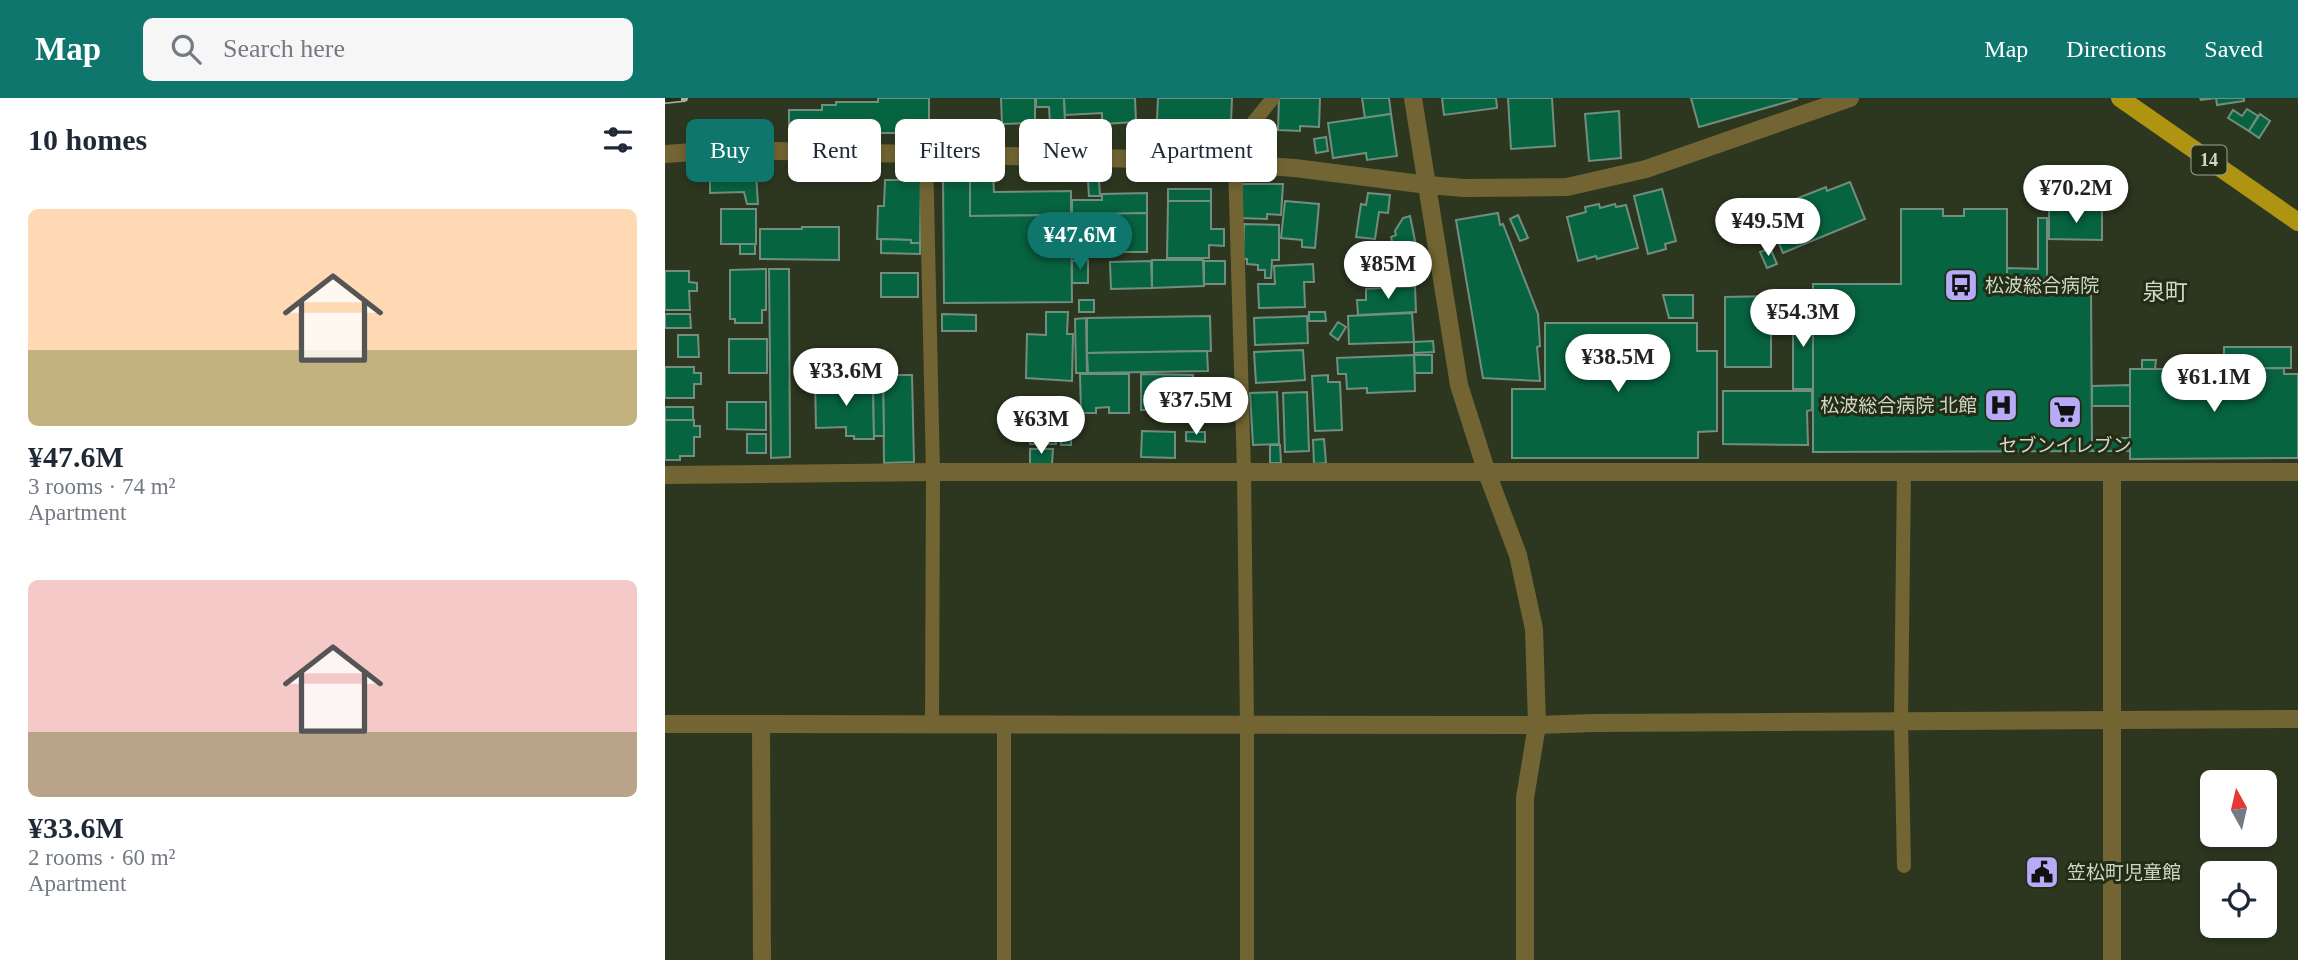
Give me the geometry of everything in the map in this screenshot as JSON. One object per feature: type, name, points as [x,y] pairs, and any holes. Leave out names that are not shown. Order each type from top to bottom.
[{"type":"main road","name":"14","points":[[2120,98],[2298,222]]},
{"type":"street","points":[[1413,98],[1459,385],[1487,473],[1518,555],[1534,629],[1537,725],[1525,798],[1525,960]]},
{"type":"street","points":[[1277,167],[1464,188],[1567,187],[1646,169],[1850,98]]},
{"type":"street","points":[[665,154],[708,151],[895,153]]},
{"type":"street","points":[[1005,155],[1126,158]]},
{"type":"street","points":[[665,475],[933,472],[2298,472]]},
{"type":"street","points":[[2112,473],[2112,960]]},
{"type":"street","points":[[665,724],[1537,725],[2298,719]]},
{"type":"street","points":[[761,724],[762,960]]},
{"type":"lane","points":[[1256,119],[1273,98]]},
{"type":"lane","points":[[927,182],[933,472],[932,725]]},
{"type":"lane","points":[[1236,182],[1244,472],[1247,960]]},
{"type":"lane","points":[[1904,471],[1901,721],[1904,866]]},
{"type":"lane","points":[[1004,724],[1004,960]]},
{"type":"building","points":[[878,98],[929,98],[929,119],[895,119],[895,133],[881,133],[881,119],[789,119],[789,110],[822,110],[822,105],[836,105],[836,102],[878,102]]},
{"type":"building","points":[[1001,98],[1035,98],[1035,119],[1019,119],[1019,123],[1005,124],[1005,119],[1002,119]]},
{"type":"building","points":[[1036,98],[1064,98],[1065,119],[1050,119],[1049,107],[1036,107]]},
{"type":"building","points":[[1064,98],[1135,98],[1136,119],[1126,119],[1126,123],[1112,123],[1112,119],[1102,119],[1102,113],[1065,115]]},
{"type":"building","points":[[1158,98],[1232,98],[1231,119],[1157,119]]},
{"type":"building","points":[[1279,98],[1320,98],[1319,127],[1300,126],[1300,131],[1278,130]]},
{"type":"building","points":[[1362,98],[1389,98],[1391,114],[1365,118]]},
{"type":"building","points":[[1442,98],[1496,98],[1497,108],[1444,115]]},
{"type":"building","points":[[1508,98],[1552,98],[1555,146],[1511,149]]},
{"type":"building","points":[[1691,98],[1797,98],[1797,99],[1699,127]]},
{"type":"building","points":[[2216,98],[2244,98],[2244,101],[2217,105]]},
{"type":"building","points":[[2247,109],[2258,116],[2249,131],[2228,118],[2233,110],[2242,116]]},
{"type":"building","points":[[1619,111],[1621,158],[1589,161],[1585,114]]},
{"type":"building","points":[[1391,114],[1397,156],[1367,160],[1366,153],[1333,158],[1328,123]]},
{"type":"building","points":[[2260,114],[2270,121],[2259,138],[2249,131]]},
{"type":"building","points":[[1326,137],[1328,151],[1316,153],[1314,139]]},
{"type":"building","points":[[885,180],[921,182],[920,243],[911,243],[911,240],[877,239],[878,206],[884,206]]},
{"type":"building","points":[[710,182],[757,182],[758,204],[747,204],[744,192],[710,193]]},
{"type":"building","points":[[943,182],[970,182],[970,216],[1071,215],[1072,302],[944,303]]},
{"type":"building","points":[[970,182],[993,182],[994,192],[1071,191],[1071,215],[970,216]]},
{"type":"building","points":[[1088,182],[1099,182],[1100,196],[1089,196]]},
{"type":"building","points":[[1850,182],[1865,219],[1783,253],[1767,215],[1800,202],[1798,198],[1826,187],[1827,191]]},
{"type":"building","points":[[1242,184],[1283,184],[1281,215],[1267,214],[1267,219],[1240,218]]},
{"type":"building","points":[[1168,189],[1211,189],[1211,201],[1168,201]]},
{"type":"building","points":[[1662,189],[1676,241],[1665,244],[1666,249],[1648,254],[1634,196]]},
{"type":"building","points":[[1147,193],[1147,213],[1072,215],[1072,200],[1102,200],[1102,194]]},
{"type":"building","points":[[1368,193],[1390,195],[1388,213],[1379,212],[1375,239],[1356,237],[1361,204],[1366,205]]},
{"type":"building","points":[[1168,201],[1211,201],[1211,229],[1224,229],[1224,246],[1209,245],[1209,258],[1167,258]]},
{"type":"building","points":[[1285,201],[1319,204],[1315,248],[1302,247],[1302,240],[1281,238]]},
{"type":"building","points":[[1599,204],[1600,208],[1615,204],[1616,207],[1626,205],[1638,248],[1578,261],[1567,217],[1586,212],[1585,207]]},
{"type":"building","points":[[721,209],[756,209],[756,244],[721,244]]},
{"type":"building","points":[[1901,209],[1943,209],[1943,216],[1964,216],[1964,209],[2007,209],[2007,285],[2091,285],[2092,451],[1813,452],[1813,284],[1901,284]]},
{"type":"building","points":[[2049,210],[2102,210],[2102,240],[2049,239]]},
{"type":"building","points":[[1147,213],[1147,252],[1103,252],[1099,214]]},
{"type":"building","points":[[1498,213],[1500,225],[1503,224],[1538,314],[1540,381],[1483,378],[1456,220]]},
{"type":"building","points":[[1518,215],[1528,238],[1520,241],[1510,219]]},
{"type":"building","points":[[1410,216],[1422,275],[1378,282],[1373,270],[1385,250],[1394,249],[1391,237],[1396,235],[1395,231],[1403,218]]},
{"type":"building","points":[[1097,217],[1097,232],[1084,233],[1083,218]]},
{"type":"building","points":[[2038,218],[2047,218],[2047,279],[2007,279],[2007,268],[2038,269]]},
{"type":"building","points":[[1244,224],[1279,225],[1279,260],[1272,260],[1271,278],[1265,278],[1265,270],[1258,270],[1258,265],[1247,264],[1247,259],[1243,259]]},
{"type":"building","points":[[839,227],[839,260],[760,259],[760,229]]},
{"type":"building","points":[[881,239],[920,243],[920,254],[881,253]]},
{"type":"building","points":[[740,244],[755,244],[755,254],[740,254]]},
{"type":"building","points":[[1770,248],[1777,264],[1767,268],[1760,252]]},
{"type":"building","points":[[1088,260],[1088,283],[1072,283],[1072,261]]},
{"type":"building","points":[[1152,260],[1203,260],[1204,286],[1152,288]]},
{"type":"building","points":[[1151,261],[1152,288],[1111,289],[1110,262]]},
{"type":"building","points":[[1204,261],[1225,261],[1225,284],[1204,284]]},
{"type":"building","points":[[1313,264],[1314,282],[1304,282],[1305,307],[1259,308],[1258,284],[1275,284],[1274,266]]},
{"type":"building","points":[[766,269],[766,310],[762,310],[762,323],[735,323],[735,319],[730,319],[730,270]]},
{"type":"building","points":[[769,269],[789,269],[790,457],[771,458]]},
{"type":"building","points":[[665,271],[689,271],[689,282],[697,283],[697,291],[689,291],[690,310],[665,310]]},
{"type":"building","points":[[881,273],[918,273],[918,297],[881,297]]},
{"type":"building","points":[[1415,286],[1416,312],[1358,315],[1357,300],[1366,300],[1366,289]]},
{"type":"building","points":[[1663,295],[1693,295],[1693,318],[1669,318]]},
{"type":"building","points":[[1771,296],[1771,367],[1725,367],[1725,297]]},
{"type":"building","points":[[1079,300],[1094,300],[1094,312],[1079,312]]},
{"type":"building","points":[[1793,309],[1813,309],[1813,389],[1793,389]]},
{"type":"building","points":[[1046,312],[1068,312],[1067,334],[1073,334],[1072,381],[1026,378],[1027,334],[1046,335]]},
{"type":"building","points":[[1309,312],[1325,312],[1326,321],[1309,321]]},
{"type":"building","points":[[1412,313],[1414,342],[1349,344],[1348,316]]},
{"type":"building","points":[[665,314],[690,314],[691,328],[665,328]]},
{"type":"building","points":[[942,314],[976,315],[976,331],[942,331]]},
{"type":"building","points":[[1210,316],[1211,351],[1087,353],[1087,318]]},
{"type":"building","points":[[1307,316],[1308,343],[1255,345],[1254,318]]},
{"type":"building","points":[[1086,318],[1087,373],[1076,373],[1075,319]]},
{"type":"building","points":[[1338,322],[1346,327],[1338,340],[1330,334]]},
{"type":"building","points":[[1545,323],[1697,323],[1697,351],[1717,351],[1717,431],[1698,432],[1698,458],[1512,458],[1512,389],[1545,389]]},
{"type":"building","points":[[678,335],[698,335],[699,357],[678,357]]},
{"type":"building","points":[[729,339],[767,339],[767,373],[729,373]]},
{"type":"building","points":[[1433,341],[1434,352],[1414,353],[1414,342]]},
{"type":"building","points":[[2224,347],[2291,347],[2291,368],[2224,368]]},
{"type":"building","points":[[1303,350],[1305,380],[1256,383],[1254,352]]},
{"type":"building","points":[[1207,351],[1208,371],[1088,373],[1087,353]]},
{"type":"building","points":[[1414,355],[1415,391],[1367,393],[1367,388],[1347,389],[1346,374],[1338,374],[1337,358]]},
{"type":"building","points":[[1414,355],[1432,355],[1432,373],[1415,373]]},
{"type":"building","points":[[2142,360],[2156,360],[2155,369],[2142,369]]},
{"type":"building","points":[[665,367],[694,367],[694,373],[701,373],[701,384],[694,384],[694,398],[665,398]]},
{"type":"building","points":[[2284,368],[2284,374],[2298,374],[2298,458],[2130,459],[2130,369],[2184,369],[2184,374],[2207,374],[2207,369]]},
{"type":"building","points":[[1080,374],[1129,374],[1129,413],[1109,413],[1109,407],[1096,408],[1096,413],[1081,413]]},
{"type":"building","points":[[1141,374],[1193,375],[1193,410],[1141,410]]},
{"type":"building","points":[[883,375],[912,375],[914,462],[884,463]]},
{"type":"building","points":[[1328,375],[1328,382],[1340,382],[1342,430],[1315,431],[1312,376]]},
{"type":"building","points":[[836,379],[836,384],[873,383],[874,439],[854,439],[854,436],[846,436],[846,427],[816,428],[815,380]]},
{"type":"building","points":[[2130,385],[2130,406],[2092,406],[2092,386]]},
{"type":"building","points":[[873,386],[883,386],[884,436],[874,436]]},
{"type":"building","points":[[1723,391],[1812,391],[1812,410],[1807,411],[1808,445],[1723,444]]},
{"type":"building","points":[[1277,392],[1279,444],[1253,445],[1250,393]]},
{"type":"building","points":[[1307,392],[1309,451],[1285,452],[1283,393]]},
{"type":"building","points":[[727,402],[766,402],[766,430],[727,429]]},
{"type":"building","points":[[1061,404],[1071,404],[1071,445],[1061,445]]},
{"type":"building","points":[[665,407],[693,407],[693,420],[665,420]]},
{"type":"building","points":[[1030,413],[1056,413],[1056,444],[1030,444]]},
{"type":"building","points":[[665,420],[694,420],[694,426],[700,426],[700,437],[694,437],[694,456],[665,460]]},
{"type":"building","points":[[1142,431],[1175,432],[1175,458],[1141,457]]},
{"type":"building","points":[[1186,432],[1205,432],[1205,442],[1186,441]]},
{"type":"building","points":[[747,434],[766,434],[766,453],[747,453]]},
{"type":"building","points":[[2092,438],[2130,438],[2130,451],[2092,451]]},
{"type":"building","points":[[1324,439],[1326,463],[1314,464],[1313,440]]},
{"type":"building","points":[[1270,445],[1280,445],[1281,463],[1270,463]]},
{"type":"building","points":[[1030,449],[1053,449],[1052,464],[1030,464]]},
{"type":"railway","points":[[665,100],[684,98]]},
{"type":"place","name":"松波総合病院","points":[[1961,285]]},
{"type":"place","name":"松波総合病院 北館","points":[[2001,405]]},
{"type":"place","name":"セブンイレブン","points":[[2065,412]]},
{"type":"place","name":"笠松町児童館","points":[[2042,872]]},
{"type":"district","name":"泉町","points":[[2165,292]]}]
